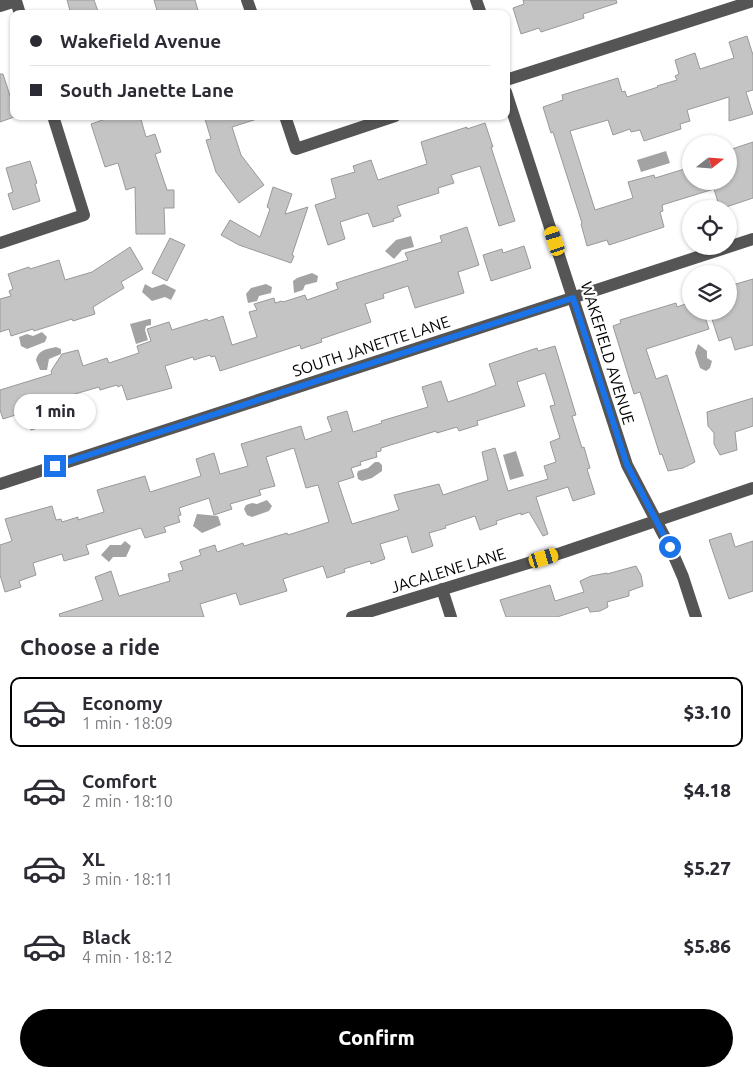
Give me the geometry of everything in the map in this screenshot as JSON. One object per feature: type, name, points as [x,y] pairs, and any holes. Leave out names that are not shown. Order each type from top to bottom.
[{"type":"street","points":[[0,6],[16,1]]},
{"type":"street","points":[[510,79],[753,1]]},
{"type":"street","name":"WAKEFIELD AVENUE","points":[[510,104],[627,465],[683,577],[696,617]]},
{"type":"street","points":[[0,243],[84,215],[54,120]]},
{"type":"street","points":[[286,120],[296,148],[383,120]]},
{"type":"street","name":"SOUTH JANETTE LANE","points":[[0,484],[753,239]]},
{"type":"street","name":"JACALENE LANE","points":[[352,617],[561,552],[753,488]]},
{"type":"street","points":[[442,589],[451,617]]},
{"type":"shaded area","points":[[666,151],[670,163],[641,172],[637,160]]},
{"type":"shaded area","points":[[411,236],[414,247],[402,250],[394,259],[385,251],[396,240]]},
{"type":"shaded area","points":[[312,273],[318,276],[317,282],[305,285],[303,290],[294,293],[293,281]]},
{"type":"shaded area","points":[[145,284],[152,288],[164,284],[176,290],[171,300],[165,297],[152,301],[142,292]]},
{"type":"shaded area","points":[[266,284],[272,287],[271,293],[259,296],[257,301],[248,303],[246,294],[251,288]]},
{"type":"shaded area","points":[[151,319],[151,325],[146,326],[145,330],[148,340],[136,344],[130,324]]},
{"type":"shaded area","points":[[42,332],[47,337],[45,342],[27,349],[21,346],[19,337],[27,334],[33,336]]},
{"type":"shaded area","points":[[698,344],[707,351],[707,358],[712,361],[710,368],[706,371],[700,368],[695,353]]},
{"type":"shaded area","points":[[56,347],[61,349],[61,354],[49,359],[47,370],[40,370],[36,360],[39,354],[43,350]]},
{"type":"shaded area","points":[[516,451],[524,476],[510,480],[503,455]]},
{"type":"shaded area","points":[[375,462],[379,462],[382,465],[382,471],[372,478],[362,481],[358,479],[358,471],[368,468]]},
{"type":"shaded area","points":[[267,500],[272,506],[269,511],[252,517],[247,515],[244,509],[246,505],[257,504]]},
{"type":"shaded area","points":[[197,514],[218,516],[221,525],[202,533],[193,526]]},
{"type":"shaded area","points":[[125,541],[131,546],[126,557],[113,557],[109,562],[101,555],[110,545],[121,545]]},
{"type":"building","points":[[67,0],[94,0],[98,10],[70,10]]},
{"type":"building","points":[[154,0],[195,0],[198,10],[157,10]]},
{"type":"building","points":[[523,0],[616,0],[617,3],[583,14],[584,18],[541,32],[539,28],[521,34],[513,8],[524,4]]},
{"type":"building","points":[[747,36],[753,55],[753,90],[746,92],[753,114],[729,121],[729,97],[687,110],[690,121],[680,124],[681,129],[644,141],[640,130],[631,132],[630,129],[613,135],[608,120],[570,131],[595,210],[633,198],[628,182],[654,175],[655,178],[682,170],[682,190],[711,190],[662,205],[663,211],[660,212],[664,227],[609,245],[607,240],[587,246],[582,223],[553,132],[551,133],[543,107],[563,100],[562,95],[618,78],[622,92],[625,91],[627,97],[658,87],[677,80],[675,76],[679,74],[675,60],[695,53],[700,69],[734,58],[729,42]]},
{"type":"building","points":[[0,74],[3,74],[10,96],[10,118],[0,122]]},
{"type":"building","points":[[102,120],[141,120],[146,137],[155,134],[161,152],[155,154],[167,190],[174,190],[174,208],[164,208],[165,234],[136,234],[135,187],[126,190],[118,163],[105,167],[91,124]]},
{"type":"building","points":[[205,120],[254,120],[232,127],[241,155],[264,185],[239,203],[216,172],[206,140],[211,139]]},
{"type":"building","points":[[485,123],[515,221],[499,226],[480,166],[451,175],[454,183],[438,188],[439,193],[397,206],[401,216],[393,219],[394,221],[373,227],[368,213],[340,222],[345,239],[328,245],[315,205],[336,198],[331,179],[355,172],[353,166],[371,160],[378,180],[427,164],[421,142]]},
{"type":"building","points":[[753,142],[753,198],[737,203],[737,200],[717,200],[714,190],[738,190],[738,147]]},
{"type":"building","points":[[30,161],[40,201],[13,210],[8,194],[13,192],[6,168]]},
{"type":"building","points":[[273,187],[292,194],[285,214],[308,207],[291,263],[239,245],[221,235],[230,220],[260,237],[270,209],[267,207]]},
{"type":"building","points":[[467,227],[479,265],[458,272],[464,293],[415,308],[408,286],[383,294],[384,298],[365,304],[371,322],[321,339],[322,342],[301,349],[300,345],[220,371],[215,356],[211,357],[210,355],[194,360],[193,357],[165,366],[172,388],[127,400],[122,385],[100,390],[99,387],[68,396],[75,417],[31,430],[25,412],[3,419],[0,410],[0,390],[52,374],[51,371],[62,354],[78,350],[83,366],[107,358],[109,363],[139,353],[137,346],[151,341],[147,329],[169,322],[172,330],[223,316],[232,345],[257,337],[249,312],[257,310],[254,304],[274,298],[275,303],[283,302],[305,295],[307,300],[338,289],[336,283],[408,260],[405,253],[442,242],[440,236]]},
{"type":"building","points":[[170,238],[185,245],[167,281],[152,273]]},
{"type":"building","points":[[524,246],[531,268],[491,281],[483,255],[502,249],[503,253]]},
{"type":"building","points":[[130,247],[143,269],[121,282],[124,288],[93,307],[95,314],[11,336],[9,329],[0,332],[0,299],[11,296],[9,291],[13,289],[8,274],[59,260],[65,280],[92,272]]},
{"type":"building","points":[[753,279],[753,345],[735,350],[731,337],[719,341],[712,320],[737,320],[737,284]]},
{"type":"building","points":[[676,303],[677,307],[682,305],[682,320],[706,320],[709,329],[646,349],[656,379],[667,375],[695,462],[683,468],[668,471],[662,454],[660,455],[640,392],[634,394],[613,326],[621,323],[620,320]]},
{"type":"building","points":[[555,346],[576,415],[572,416],[582,448],[584,447],[590,468],[587,469],[595,494],[573,501],[568,487],[536,497],[548,534],[543,536],[529,512],[496,521],[497,524],[480,530],[475,516],[429,533],[433,546],[412,553],[407,536],[380,544],[385,559],[371,564],[370,561],[344,569],[345,572],[327,578],[323,566],[283,579],[287,591],[240,605],[236,593],[200,604],[204,617],[60,617],[59,614],[103,600],[95,577],[111,571],[119,596],[170,581],[168,574],[183,570],[180,562],[201,555],[199,550],[215,545],[217,552],[243,543],[244,546],[329,522],[318,485],[306,488],[294,448],[266,457],[275,486],[259,490],[261,495],[230,504],[232,509],[214,515],[209,498],[179,508],[181,515],[178,516],[180,522],[164,527],[166,532],[145,538],[141,528],[86,545],[89,554],[64,561],[62,554],[33,563],[36,575],[19,581],[21,587],[5,592],[0,575],[0,545],[12,541],[5,519],[52,506],[56,520],[61,519],[62,522],[78,517],[78,520],[104,512],[97,490],[145,476],[150,492],[201,476],[196,459],[214,453],[220,474],[248,466],[241,444],[301,426],[305,440],[332,431],[327,417],[347,411],[353,432],[382,423],[381,421],[428,407],[422,387],[441,381],[448,402],[496,385],[489,364],[537,348],[538,351]],"holes":[[[545,373],[555,405],[550,406],[560,438],[550,442],[556,462],[544,466],[548,479],[508,491],[495,448],[482,452],[488,480],[443,495],[439,484],[394,495],[399,510],[352,524],[338,482],[354,477],[351,468],[361,465],[360,462],[377,457],[376,452],[381,451],[381,448],[436,431],[437,433],[457,427],[459,431],[478,425],[477,421],[525,406],[517,382]]]},
{"type":"building","points":[[753,398],[753,426],[735,432],[737,450],[720,455],[714,444],[714,433],[708,426],[707,412]]},
{"type":"building","points":[[731,533],[735,547],[753,541],[753,591],[729,599],[709,540]]},
{"type":"building","points":[[636,566],[641,575],[643,586],[629,591],[629,596],[607,602],[608,607],[600,611],[590,612],[588,607],[557,617],[506,617],[500,600],[550,585],[555,601],[584,592],[580,581],[591,576],[607,574]]},
{"type":"route","points":[[55,466],[573,298],[627,465],[670,547]]}]
